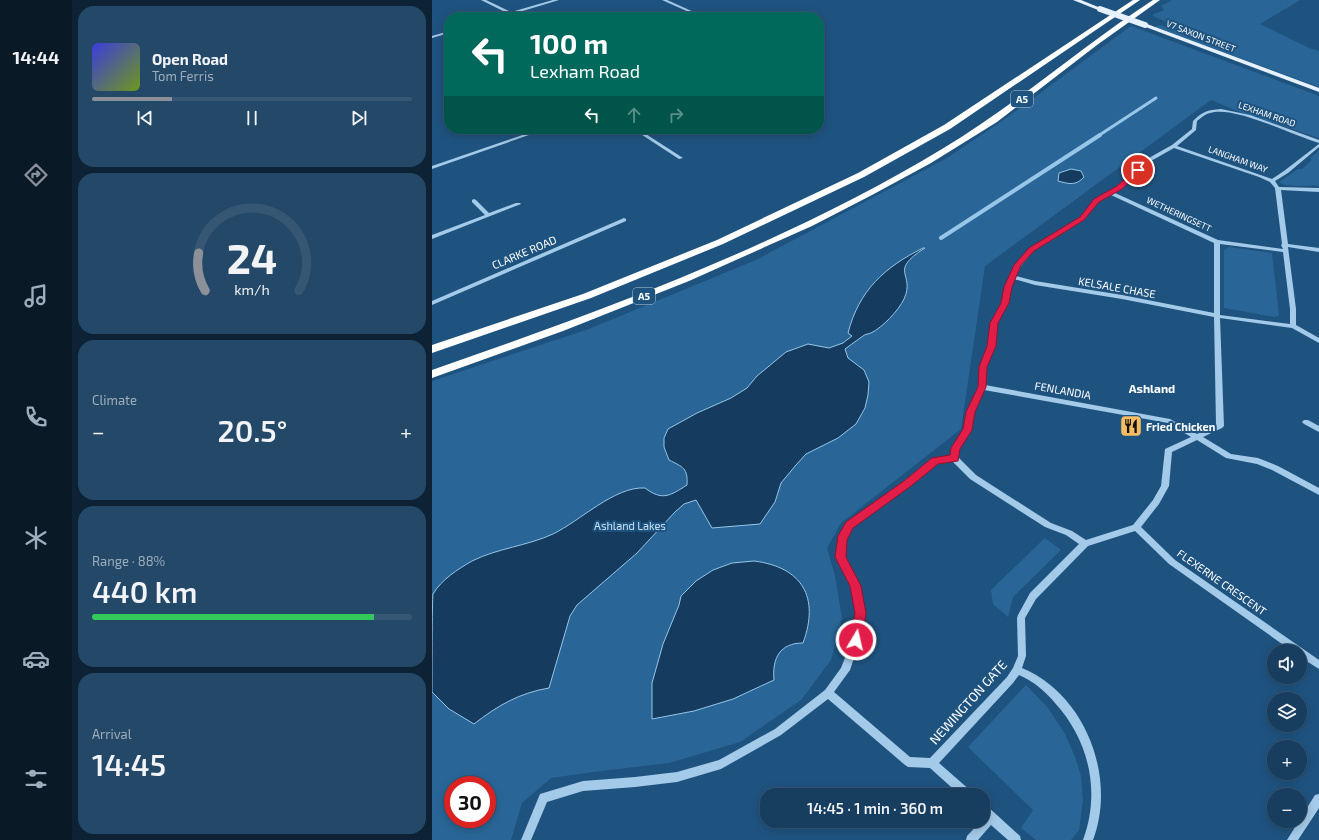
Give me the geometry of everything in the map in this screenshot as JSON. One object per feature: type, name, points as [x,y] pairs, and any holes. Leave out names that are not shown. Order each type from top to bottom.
[{"type":"highway","name":"A5","points":[[432,349],[587,296],[720,242],[828,192],[947,127],[1137,0]]},
{"type":"highway","name":"A5","points":[[432,374],[612,309],[739,255],[850,204],[929,160],[993,120],[1118,25],[1157,0]]},
{"type":"main road","name":"V7 SAXON STREET","points":[[1076,0],[1319,90]]},
{"type":"street","points":[[483,0],[507,12]]},
{"type":"street","points":[[518,12],[557,0]]},
{"type":"street","points":[[664,0],[692,12]]},
{"type":"street","points":[[432,37],[444,33]]},
{"type":"street","name":"LEXHAM ROAD","points":[[954,458],[955,448],[968,430],[971,412],[982,387],[983,367],[992,346],[994,323],[1005,303],[1008,287],[1018,265],[1032,249],[1082,219],[1096,201],[1128,181],[1149,160],[1174,146],[1194,129],[1195,121],[1209,111],[1221,110],[1237,112],[1319,142]]},
{"type":"street","points":[[432,168],[530,134]]},
{"type":"street","points":[[643,134],[681,158]]},
{"type":"street","points":[[1272,181],[1286,172],[1319,145]]},
{"type":"street","name":"LANGHAM WAY","points":[[1174,146],[1272,181],[1278,188]]},
{"type":"street","points":[[1293,326],[1293,309],[1278,188],[1319,190]]},
{"type":"street","name":"WETHERINGSETT","points":[[1111,193],[1217,242]]},
{"type":"street","points":[[474,201],[488,215]]},
{"type":"street","points":[[432,237],[518,204]]},
{"type":"street","name":"CLARKE ROAD","points":[[432,303],[624,220]]},
{"type":"street","points":[[1136,528],[1156,502],[1165,486],[1168,451],[1220,426],[1217,316],[1217,242],[1319,250]]},
{"type":"street","name":"KELSALE CHASE","points":[[1013,277],[1035,283],[1217,316]]},
{"type":"street","points":[[1217,316],[1293,326],[1319,341]]},
{"type":"street","name":"FENLANDIA","points":[[982,387],[1170,421],[1196,438],[1229,456],[1250,460],[1275,468],[1319,492]]},
{"type":"street","points":[[1306,422],[1319,429]]},
{"type":"street","points":[[526,840],[544,798],[582,786],[677,777],[721,764],[778,732],[828,693],[845,670],[856,640],[860,613],[855,586],[840,557],[842,539],[850,525],[907,483],[935,460],[954,458],[973,477],[1048,525],[1069,533],[1086,544]]},
{"type":"street","name":"NEWINGTON GATE","points":[[932,763],[1010,680],[1017,670],[1022,656],[1021,618],[1033,596],[1086,544],[1136,528]]},
{"type":"street","name":"FLEXERNE CRESCENT","points":[[1136,528],[1172,562],[1290,644]]},
{"type":"street","name":"FLEXERNE CRESCENT","points":[[1307,656],[1319,665]]},
{"type":"street","points":[[1017,670],[1036,679],[1060,700],[1079,727],[1090,750],[1096,774],[1096,806],[1088,840]]},
{"type":"street","points":[[828,693],[908,762],[932,763],[959,788]]},
{"type":"street","points":[[1292,840],[1319,799]]},
{"type":"street","points":[[972,840],[991,818],[1016,840]]},
{"type":"green space","points":[[1172,0],[1300,0],[1260,24],[1309,48],[1319,51],[1319,87],[1155,27],[1160,25],[1169,28],[1174,26],[1152,15],[1164,10],[1161,6]]},
{"type":"green space","name":"Ashland Lakes","points":[[1131,26],[1319,96],[1319,138],[1240,112],[1211,100],[985,266],[961,429],[841,523],[827,548],[835,576],[842,618],[831,660],[801,700],[740,742],[669,763],[551,778],[522,803],[511,840],[432,840],[432,381],[589,329],[756,260],[947,158],[1008,117]]},
{"type":"green space","points":[[1319,151],[1319,186],[1293,186],[1279,182],[1298,169],[1302,169],[1312,160],[1310,158]]},
{"type":"green space","points":[[1229,247],[1272,253],[1279,315],[1275,317],[1224,308],[1224,250]]},
{"type":"green space","points":[[1045,538],[1061,550],[1013,597],[1008,617],[993,604],[991,590]]},
{"type":"green space","points":[[1026,685],[1048,708],[1065,734],[1081,776],[1083,800],[1079,830],[1071,840],[1036,840],[1021,828],[1033,810],[968,747]]},
{"type":"shaded area","points":[[1071,169],[1081,171],[1084,177],[1078,182],[1072,184],[1058,181],[1059,173]]},
{"type":"shaded area","points":[[925,248],[907,262],[905,273],[907,290],[898,309],[880,327],[871,333],[864,335],[845,349],[848,358],[864,370],[869,382],[865,408],[856,424],[838,438],[806,454],[781,483],[775,502],[760,524],[712,528],[696,500],[684,504],[637,553],[577,605],[570,616],[549,688],[528,693],[509,701],[491,711],[474,724],[449,709],[432,692],[433,594],[440,584],[450,575],[472,561],[553,534],[598,505],[622,493],[634,489],[645,488],[656,495],[666,496],[687,485],[687,475],[684,469],[669,460],[664,447],[664,438],[668,429],[697,413],[731,398],[747,388],[757,376],[786,352],[808,344],[829,348],[843,343],[852,336],[848,333],[853,318],[859,304],[875,282],[897,263]]},
{"type":"shaded area","points":[[754,561],[771,564],[784,570],[795,577],[803,587],[808,598],[809,612],[808,627],[803,643],[788,646],[779,653],[774,665],[774,680],[733,699],[694,711],[652,719],[652,683],[663,644],[679,605],[681,596],[696,581],[713,570],[732,563]]},
{"type":"waterway","points":[[1098,136],[1156,98]]},
{"type":"waterway","points":[[941,238],[1100,135]]},
{"type":"place","name":"Fried Chicken","points":[[1131,426]]},
{"type":"district","name":"Ashland","points":[[1152,388]]},
{"type":"route","points":[[856,640],[860,613],[858,600],[855,586],[840,557],[842,539],[850,525],[907,483],[935,460],[954,458],[955,448],[968,430],[971,412],[982,387],[983,367],[992,346],[994,323],[1005,303],[1008,287],[1018,265],[1032,249],[1082,219],[1096,201],[1120,187],[1138,170]]}]
